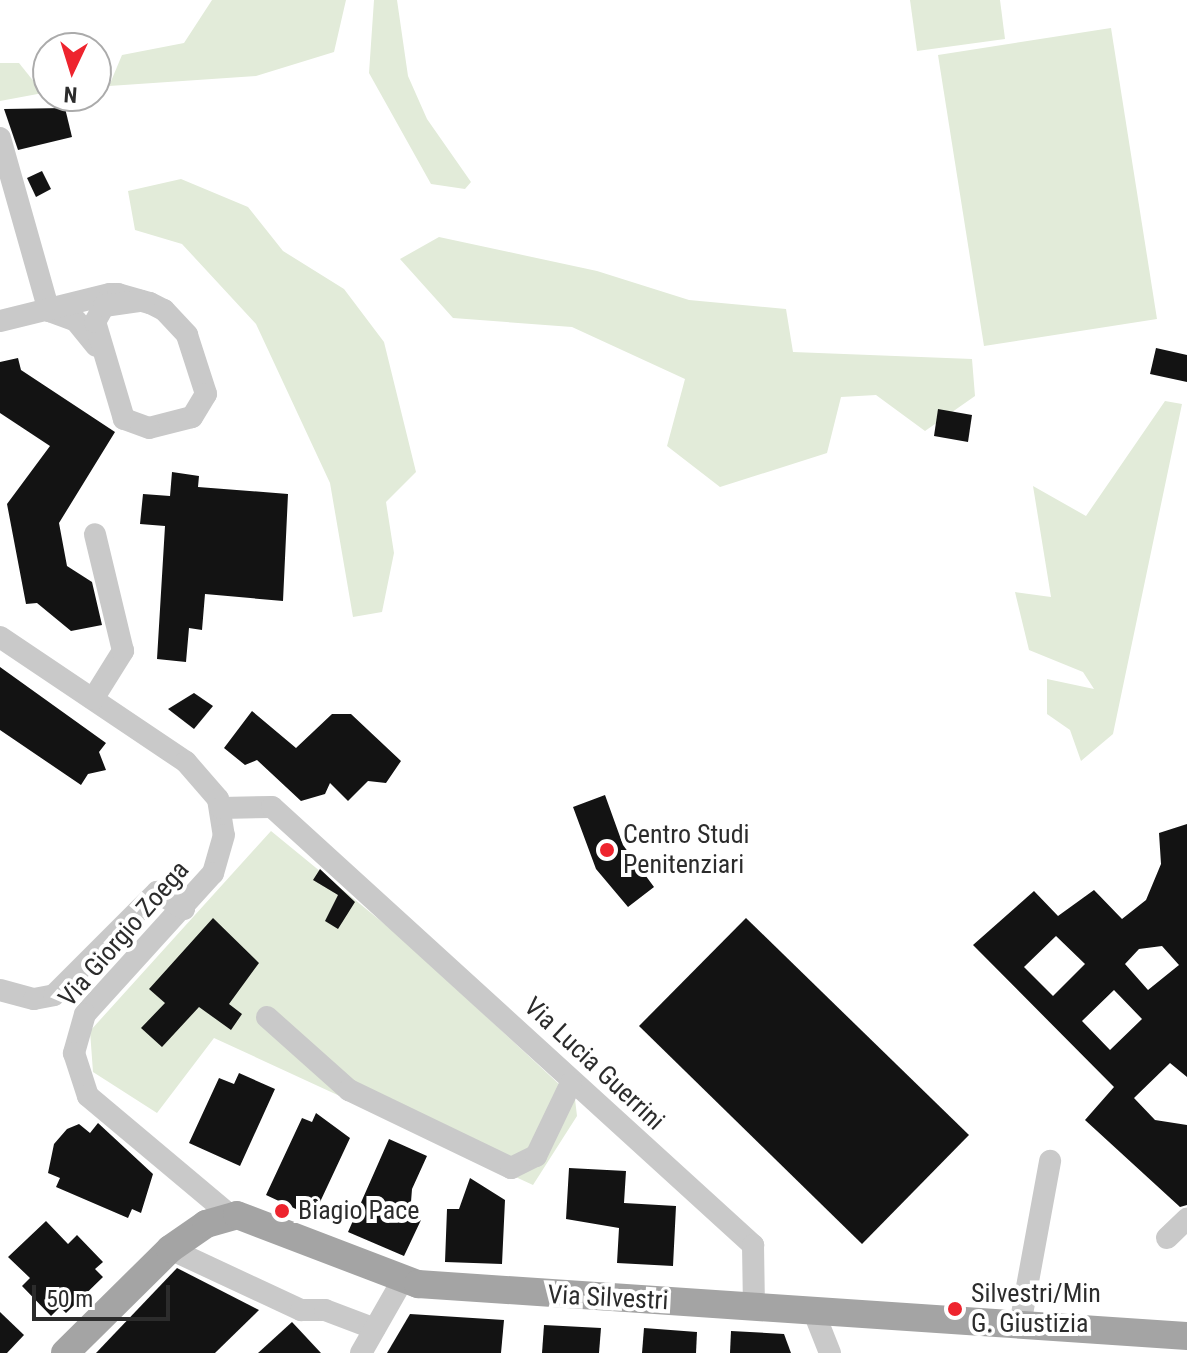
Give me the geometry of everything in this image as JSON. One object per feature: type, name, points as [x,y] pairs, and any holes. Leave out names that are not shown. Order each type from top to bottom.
[{"type":"main road","points":[[65,1353],[170,1249],[230,1215]]},
{"type":"main road","name":"Via Silvestri","points":[[230,1215],[269,1223],[402,1281],[1020,1325]]},
{"type":"main road","points":[[1020,1325],[1187,1336]]},
{"type":"street","points":[[0,138],[49,311]]},
{"type":"street","points":[[0,321],[110,294],[141,301],[171,315],[187,335],[206,390],[197,413],[149,428],[132,425],[96,346],[76,321],[49,311]]},
{"type":"street","points":[[96,346],[97,311],[141,301]]},
{"type":"street","points":[[93,699],[123,651],[95,534]]},
{"type":"street","points":[[0,637],[193,768],[221,808]]},
{"type":"street","name":"Via Lucia Guerrini","points":[[221,808],[272,807],[356,879],[571,1083],[753,1245],[754,1306]]},
{"type":"street","name":"Via Giorgio Zoega","points":[[221,808],[217,867],[184,909],[85,1014],[74,1043],[76,1075],[88,1096],[230,1215]]},
{"type":"street","points":[[0,990],[34,999],[54,995],[157,892],[184,909]]},
{"type":"street","points":[[267,1017],[349,1090],[501,1166],[521,1168],[536,1156],[571,1083]]},
{"type":"street","points":[[1020,1325],[1050,1161]]},
{"type":"street","points":[[1167,1238],[1187,1219]]},
{"type":"street","points":[[170,1249],[301,1310],[325,1310],[375,1329]]},
{"type":"street","points":[[361,1353],[402,1281]]},
{"type":"street","points":[[813,1310],[830,1353]]},
{"type":"green space","points":[[212,0],[346,0],[334,52],[256,76],[112,86],[122,55],[184,43]]},
{"type":"green space","points":[[374,0],[397,0],[408,76],[427,119],[471,182],[465,189],[431,184],[369,73]]},
{"type":"green space","points":[[910,0],[1000,0],[1005,39],[917,51]]},
{"type":"green space","points":[[1111,28],[1157,319],[984,346],[938,55]]},
{"type":"green space","points":[[0,63],[19,63],[32,79],[32,95],[0,101]]},
{"type":"green space","points":[[181,179],[248,207],[283,251],[344,289],[384,342],[416,472],[386,502],[394,553],[382,612],[353,617],[330,483],[256,324],[182,244],[135,230],[128,191]]},
{"type":"green space","points":[[439,237],[597,271],[689,300],[786,309],[793,352],[972,359],[975,396],[925,431],[876,395],[841,397],[827,453],[720,487],[667,446],[685,379],[572,327],[453,318],[400,259]]},
{"type":"green space","points":[[1165,401],[1182,404],[1113,734],[1081,761],[1070,730],[1047,714],[1047,679],[1094,689],[1083,672],[1029,650],[1015,592],[1051,597],[1033,486],[1086,516]]},
{"type":"green space","points":[[271,831],[404,940],[575,1099],[577,1116],[533,1185],[214,1038],[157,1113],[93,1072],[90,1031]]},
{"type":"building","points":[[4,109],[66,112],[72,137],[18,150]]},
{"type":"building","points":[[42,171],[51,189],[36,197],[27,178]]},
{"type":"building","points":[[1156,348],[1187,355],[1187,382],[1150,374]]},
{"type":"building","points":[[18,358],[21,370],[115,432],[59,523],[67,566],[92,582],[102,625],[71,631],[37,603],[26,604],[7,504],[50,446],[0,413],[0,362]]},
{"type":"building","points":[[938,409],[972,415],[968,442],[934,436]]},
{"type":"building","points":[[172,472],[199,476],[198,487],[288,494],[283,601],[205,594],[202,630],[189,628],[186,662],[157,659],[165,526],[140,524],[143,494],[170,496]]},
{"type":"building","points":[[0,667],[106,743],[99,752],[106,770],[88,774],[81,785],[0,730]]},
{"type":"building","points":[[194,693],[213,706],[194,729],[168,709]]},
{"type":"building","points":[[252,711],[296,748],[332,714],[351,714],[401,761],[386,783],[368,781],[348,801],[330,783],[325,794],[301,801],[257,760],[245,765],[224,748]]},
{"type":"building","name":"Centro Studi Penitenziari","points":[[605,795],[623,845],[654,887],[628,907],[596,869],[573,807]]},
{"type":"building","points":[[1187,824],[1187,1077],[1170,1063],[1134,1098],[1155,1120],[1187,1125],[1187,1205],[1180,1207],[1085,1120],[1114,1087],[973,945],[1034,891],[1058,916],[1094,890],[1122,919],[1146,900],[1161,864],[1159,833]],"holes":[[[1056,936],[1085,964],[1053,996],[1024,967]],[[1162,946],[1179,965],[1148,990],[1125,964],[1139,949]],[[1114,990],[1142,1019],[1110,1050],[1082,1021]]]},
{"type":"building","points":[[320,869],[355,902],[338,929],[325,921],[338,895],[313,880]]},
{"type":"building","points":[[213,918],[259,963],[229,1004],[242,1014],[231,1030],[199,1007],[162,1047],[141,1028],[165,1003],[149,989]]},
{"type":"building","points":[[746,918],[969,1135],[862,1244],[639,1026]]},
{"type":"building","points":[[239,1073],[275,1089],[240,1166],[189,1143],[219,1078],[234,1084]]},
{"type":"building","points":[[316,1113],[350,1138],[313,1217],[266,1195],[302,1118],[312,1122]]},
{"type":"building","points":[[98,1123],[153,1174],[141,1213],[132,1209],[128,1218],[56,1187],[60,1178],[48,1173],[54,1144],[67,1129],[79,1124],[90,1133]]},
{"type":"building","points":[[389,1139],[427,1156],[412,1189],[410,1215],[421,1220],[404,1256],[348,1232]]},
{"type":"building","points":[[569,1168],[626,1171],[624,1203],[676,1206],[673,1266],[617,1263],[619,1228],[566,1219]]},
{"type":"building","points":[[470,1178],[505,1200],[502,1264],[445,1262],[447,1209],[459,1209]]},
{"type":"building","points":[[46,1221],[68,1244],[77,1235],[103,1262],[95,1269],[103,1277],[66,1313],[60,1307],[51,1316],[22,1286],[30,1278],[8,1257]]},
{"type":"building","points":[[177,1268],[259,1310],[215,1353],[96,1353]]},
{"type":"building","points":[[0,1312],[24,1335],[7,1353],[0,1353]]},
{"type":"building","points":[[410,1314],[504,1320],[501,1353],[387,1353]]},
{"type":"building","points":[[292,1322],[321,1353],[258,1353]]},
{"type":"building","points":[[544,1325],[601,1328],[599,1353],[542,1353]]},
{"type":"building","points":[[644,1328],[697,1332],[696,1353],[642,1353]]},
{"type":"building","points":[[731,1331],[784,1334],[791,1353],[730,1353]]},
{"type":"place","name":"Centro Studi Penitenziari","points":[[607,850]]},
{"type":"place","name":"Biagio Pace","points":[[282,1211]]},
{"type":"place","name":"Silvestri/Min G. Giustizia","points":[[955,1309]]}]
